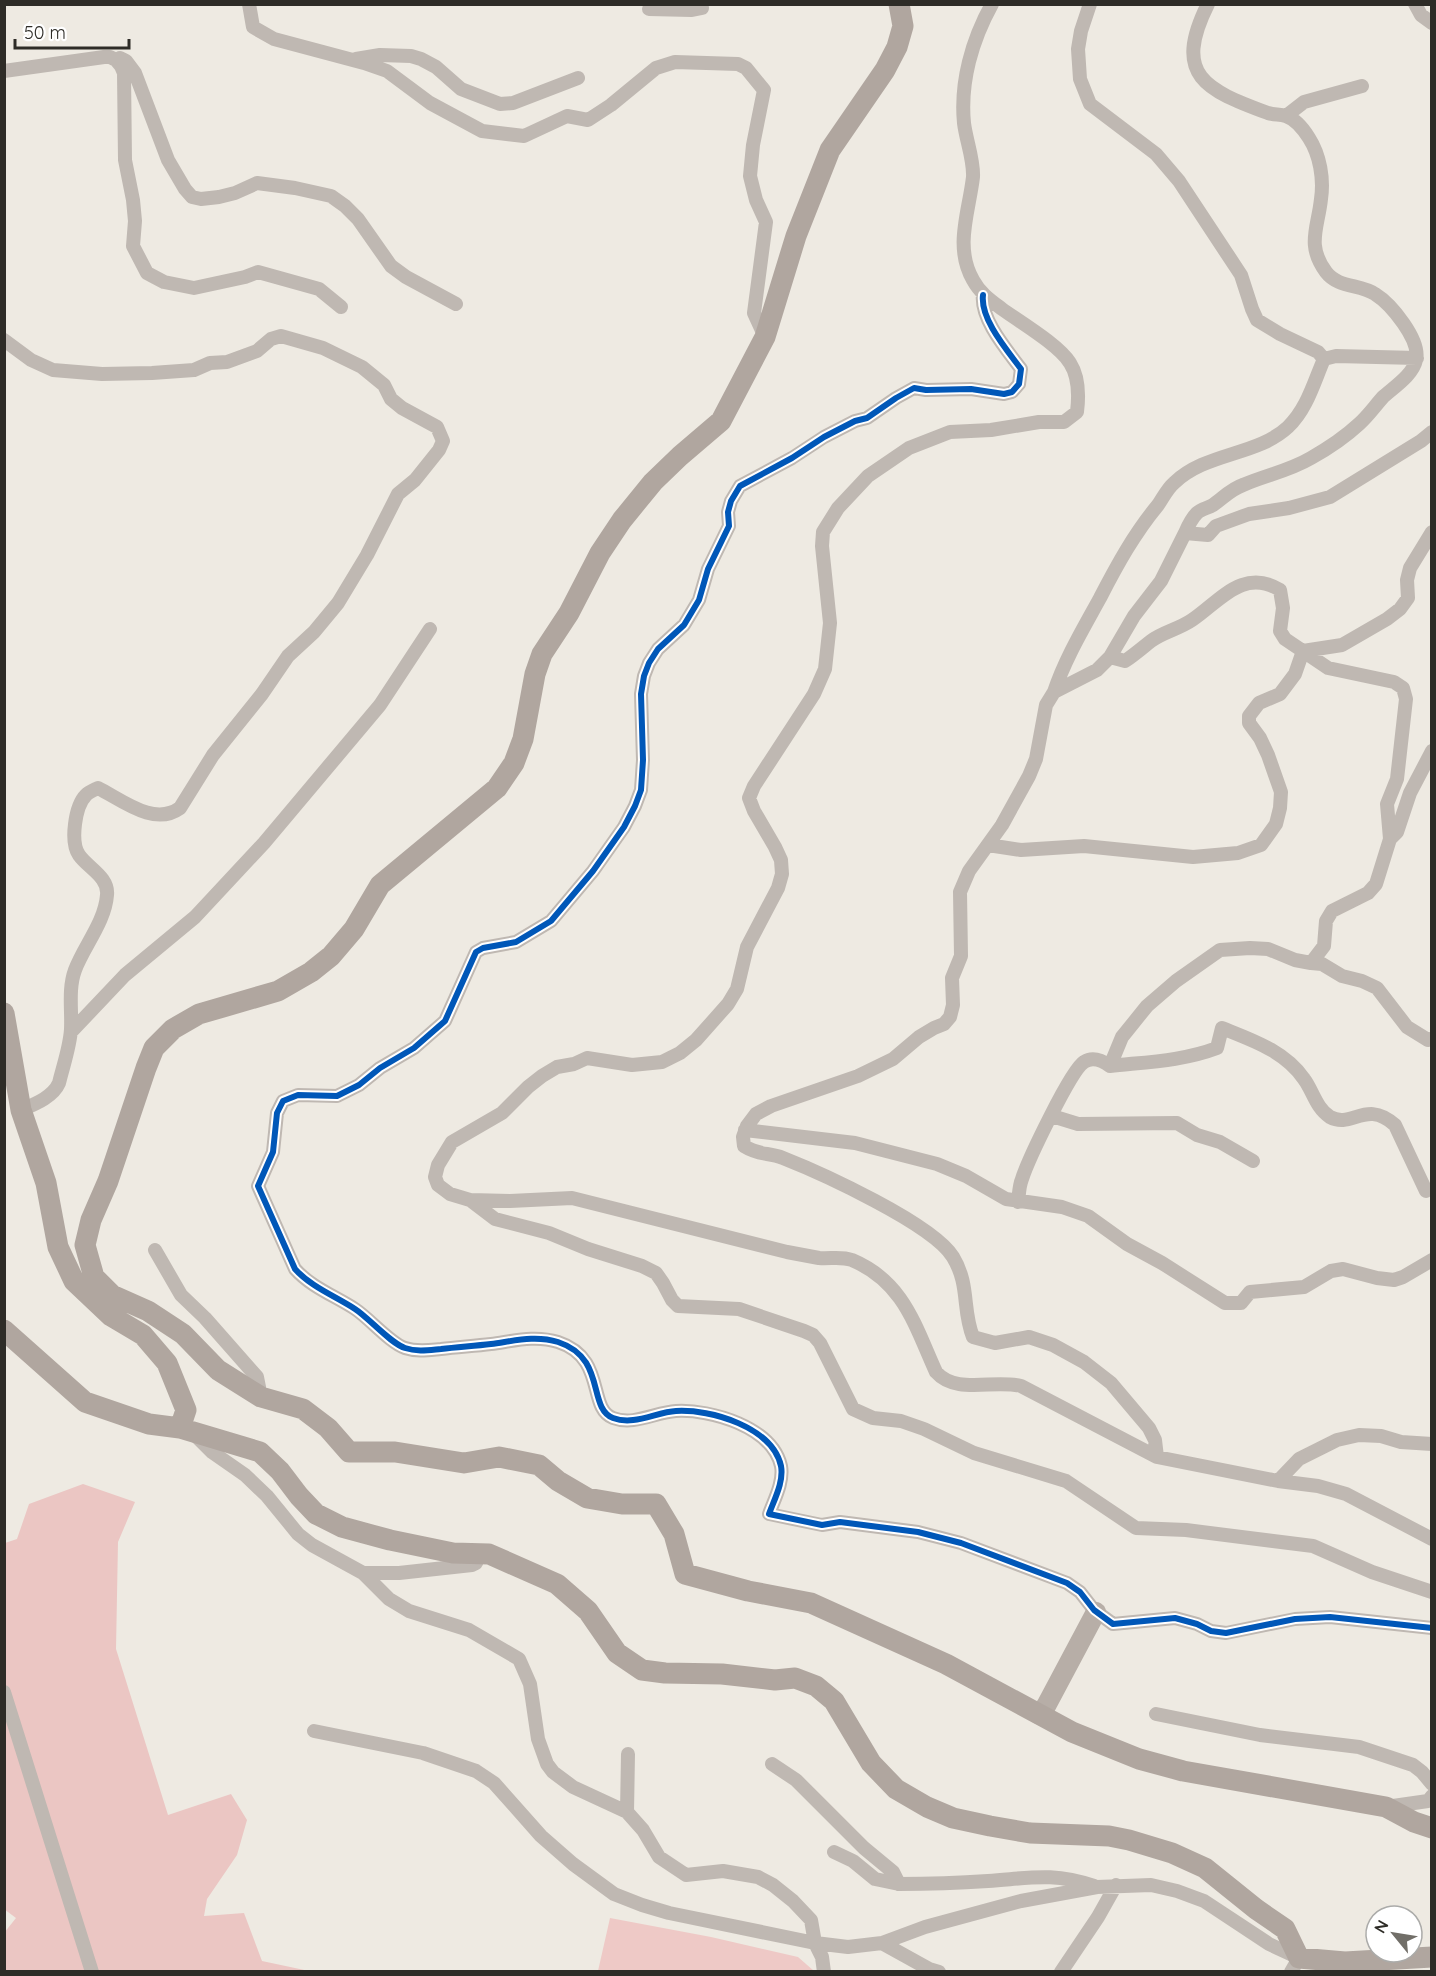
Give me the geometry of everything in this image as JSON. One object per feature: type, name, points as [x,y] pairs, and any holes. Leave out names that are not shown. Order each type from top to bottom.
[{"type":"main road","points":[[899,4],[903,26],[897,47],[885,70],[830,150],[796,236],[765,337],[721,421],[653,482],[622,520],[600,553],[569,613],[542,654],[535,674],[520,747],[514,763],[497,788],[380,885],[354,929],[331,956],[311,972],[278,991],[199,1014],[173,1029],[154,1048],[108,1181],[91,1220],[85,1245],[94,1277],[112,1295],[148,1311],[183,1334],[218,1370],[261,1397],[303,1409],[328,1428],[349,1452],[395,1452],[464,1463],[499,1457],[539,1465],[558,1481],[587,1498],[622,1504],[656,1504],[674,1534],[685,1574],[748,1591],[811,1603],[946,1664],[1091,1740],[1139,1759],[1183,1771],[1386,1807],[1431,1828]]},
{"type":"main road","points":[[4,1013],[13,1116],[46,1183],[58,1247],[74,1281],[111,1317],[142,1335],[167,1363],[186,1410],[185,1429]]},
{"type":"main road","points":[[4,1330],[85,1402],[149,1424],[185,1429],[261,1452],[316,1514],[342,1527],[453,1553],[489,1554],[557,1584],[588,1611],[617,1653],[642,1670],[665,1673],[722,1674],[775,1680],[795,1678],[816,1686],[834,1701],[871,1762],[896,1789],[927,1807],[953,1818],[1030,1833],[1109,1836],[1172,1853],[1205,1868],[1285,1929],[1295,1965],[1431,1957]]},
{"type":"street","points":[[249,4],[254,27],[264,34],[274,39],[387,72],[430,103],[482,131],[513,136],[524,136],[567,117],[588,120],[611,105],[656,68],[675,62],[738,64],[746,69],[764,90],[753,145],[750,176],[756,200],[766,222],[754,313],[765,337]]},
{"type":"street","points":[[649,9],[692,10],[702,8],[701,4]]},
{"type":"street","points":[[992,4],[978,30],[964,81],[964,124],[973,175],[964,228],[965,263],[983,295],[1034,332],[1070,363],[1077,381],[1077,412],[1064,422],[1039,422],[991,430],[950,432],[909,448],[868,476],[838,508],[826,526],[822,539],[830,623],[825,669],[814,694],[765,768],[749,798],[778,854],[782,874],[778,888],[747,947],[737,989],[728,1004],[713,1022],[680,1053],[662,1062],[632,1065],[587,1058],[574,1064],[557,1067],[528,1087],[502,1113],[452,1142],[438,1165],[435,1177],[438,1185],[450,1194],[470,1200],[572,1198],[787,1252],[821,1258],[852,1260],[890,1284],[910,1310],[921,1341],[936,1372],[942,1379],[960,1386],[1001,1383],[1021,1386],[1157,1457],[1278,1481],[1318,1486],[1346,1494],[1431,1539]]},
{"type":"street","points":[[1090,4],[1078,49],[1080,79],[1090,105],[1156,154],[1179,181],[1241,275],[1257,320],[1318,352],[1324,358]]},
{"type":"street","points":[[1054,692],[1097,670],[1110,657],[1134,616],[1161,581],[1197,513],[1215,504],[1224,495],[1242,485],[1294,468],[1313,457],[1359,424],[1415,365],[1417,358],[1415,345],[1406,327],[1392,309],[1373,293],[1340,283],[1329,276],[1317,260],[1314,238],[1322,196],[1323,176],[1307,135],[1286,116],[1273,115],[1234,100],[1214,89],[1193,64],[1192,53],[1208,4]]},
{"type":"street","points":[[1415,4],[1421,15],[1431,23]]},
{"type":"street","points":[[351,60],[380,55],[421,59],[435,67],[461,89],[500,104],[513,103],[578,78]]},
{"type":"street","points":[[4,71],[104,57],[116,60],[121,66],[124,73],[125,160],[135,221],[134,246],[147,273],[164,282],[194,288],[258,272],[319,289],[341,308]]},
{"type":"street","points":[[116,60],[123,59],[135,73],[168,160],[192,197],[201,200],[219,197],[257,183],[296,188],[331,196],[358,219],[391,266],[406,277],[456,304]]},
{"type":"street","points":[[1286,116],[1304,102],[1362,86]]},
{"type":"street","points":[[983,295],[983,311],[1002,345],[1021,369],[1019,384],[1012,392],[1004,394],[971,389],[914,388],[867,418],[855,421],[824,437],[792,458],[740,486],[731,501],[728,512],[729,526],[708,569],[699,600],[684,625],[658,650],[644,676],[641,694],[643,740],[641,790],[635,806],[612,846],[551,921],[516,942],[483,948],[476,952],[445,1021],[414,1048],[380,1068],[359,1085],[337,1096],[298,1095],[283,1101],[277,1113],[273,1152],[258,1185],[295,1269],[317,1287],[358,1311],[402,1347],[425,1350],[536,1337],[557,1342],[569,1347],[585,1360],[590,1368],[601,1406],[612,1418],[630,1420],[675,1410],[720,1416],[755,1432],[772,1447],[781,1467],[781,1481],[769,1514],[822,1525],[840,1522],[918,1532],[961,1543],[1067,1583],[1080,1592],[1096,1612],[1113,1624],[1175,1618],[1219,1633],[1294,1619],[1330,1617],[1431,1628]]},
{"type":"street","points":[[4,340],[31,360],[53,370],[102,374],[152,374],[194,370],[210,363],[227,362],[257,351],[271,339],[282,336],[323,348],[362,367],[384,385],[391,399],[402,408],[437,427],[443,441],[440,450],[414,480],[398,494],[367,555],[338,603],[309,638],[288,656],[262,694],[213,755],[180,808],[173,813],[154,815],[131,806],[98,788],[87,793],[82,800],[74,835],[76,846],[79,855],[104,881],[107,896],[101,918],[74,972],[71,994],[71,1032],[56,1090],[13,1116]]},
{"type":"street","points":[[1324,358],[1336,356],[1417,358]]},
{"type":"street","points":[[1157,1457],[1155,1440],[1149,1428],[1111,1383],[1084,1362],[1053,1345],[1029,1337],[995,1343],[973,1337],[969,1327],[964,1281],[952,1257],[942,1244],[894,1212],[817,1173],[780,1156],[755,1153],[744,1146],[743,1137],[756,1114],[771,1106],[858,1077],[893,1059],[919,1037],[944,1024],[950,1017],[953,1005],[952,978],[961,956],[960,892],[969,872],[1016,801],[1029,776],[1036,759],[1046,705],[1054,692],[1079,633],[1114,569],[1144,521],[1173,484],[1191,469],[1261,444],[1289,426],[1312,389],[1324,358]]},
{"type":"street","points":[[1185,532],[1208,535],[1216,526],[1249,514],[1289,508],[1330,497],[1431,432]]},
{"type":"street","points":[[1303,651],[1342,645],[1400,609],[1408,598],[1407,580],[1410,568],[1431,532]]},
{"type":"street","points":[[1110,657],[1125,662],[1150,641],[1189,622],[1207,610],[1226,593],[1238,586],[1262,582],[1280,590],[1283,608],[1280,631],[1285,639],[1328,668],[1389,680],[1403,688],[1406,699],[1397,779],[1387,804],[1390,839],[1376,884],[1368,893],[1332,911],[1325,928],[1324,946],[1311,963]]},
{"type":"street","points":[[71,1032],[125,975],[195,917],[264,843],[380,705],[430,629]]},
{"type":"street","points":[[988,845],[1022,850],[1084,846],[1193,856],[1238,853],[1261,845],[1276,824],[1281,792],[1275,770],[1260,738],[1249,723],[1249,716],[1259,703],[1280,694],[1295,674],[1303,651]]},
{"type":"street","points":[[1390,839],[1397,832],[1410,793],[1425,778],[1431,751]]},
{"type":"street","points":[[1110,1066],[1122,1037],[1147,1006],[1176,981],[1220,950],[1268,949],[1296,960],[1322,964],[1342,976],[1362,981],[1377,988],[1407,1027],[1430,1040]]},
{"type":"street","points":[[1018,1202],[1021,1180],[1070,1079],[1085,1061],[1103,1061],[1110,1066],[1189,1057],[1217,1048],[1222,1028],[1267,1047],[1292,1064],[1305,1079],[1317,1104],[1330,1117],[1344,1120],[1371,1113],[1383,1115],[1391,1121],[1426,1191]]},
{"type":"street","points":[[1052,1116],[1078,1124],[1177,1123],[1197,1135],[1220,1142],[1253,1161]]},
{"type":"street","points":[[746,1130],[855,1143],[899,1154],[937,1164],[966,1176],[1006,1199],[1062,1207],[1088,1216],[1127,1244],[1225,1303],[1241,1303],[1250,1292],[1304,1287],[1321,1276],[1343,1269],[1394,1280],[1431,1260]]},
{"type":"street","points":[[470,1200],[495,1219],[549,1233],[656,1273],[678,1306],[739,1309],[804,1330],[820,1343],[853,1409],[873,1418],[901,1421],[924,1429],[974,1453],[1065,1481],[1136,1528],[1186,1530],[1312,1546],[1372,1572],[1431,1592]]},
{"type":"street","points":[[155,1250],[181,1295],[205,1318],[257,1377],[261,1397]]},
{"type":"street","points":[[185,1429],[267,1496],[298,1534],[312,1545],[363,1573],[389,1599],[409,1611],[469,1630],[519,1659],[530,1684],[538,1739],[547,1764],[553,1772],[573,1787],[627,1812],[643,1830],[659,1857],[686,1875],[723,1870],[758,1877],[773,1885],[811,1920],[815,1943],[822,1957],[824,1971]]},
{"type":"street","points":[[1278,1481],[1299,1459],[1337,1440],[1359,1435],[1431,1444]]},
{"type":"street","points":[[363,1573],[399,1573],[472,1564],[476,1563],[480,1554]]},
{"type":"street","points":[[1038,1714],[1046,1706],[1096,1612]]},
{"type":"street","points":[[4,1692],[92,1971]]},
{"type":"street","points":[[1156,1714],[1270,1737],[1359,1748],[1413,1765],[1431,1784]]},
{"type":"street","points":[[314,1731],[423,1753],[476,1771],[494,1783],[542,1836],[565,1857],[614,1894],[669,1913],[815,1943],[848,1947],[882,1943],[925,1927],[1021,1901],[1097,1887],[1151,1886],[1193,1896],[1204,1901],[1269,1944],[1295,1965]]},
{"type":"street","points":[[627,1812],[628,1754]]},
{"type":"street","points":[[772,1764],[796,1780],[864,1848],[893,1872],[899,1884]]},
{"type":"street","points":[[1386,1807],[1402,1803],[1422,1803],[1430,1799]]},
{"type":"street","points":[[834,1852],[853,1861],[875,1879],[899,1884],[1052,1876],[1097,1887]]},
{"type":"street","points":[[1061,1971],[1098,1917],[1116,1885]]},
{"type":"street","points":[[882,1943],[929,1969],[939,1971]]},
{"type":"shaded area","points":[[83,1484],[135,1502],[118,1542],[116,1649],[168,1815],[231,1794],[247,1820],[237,1855],[207,1899],[204,1916],[244,1913],[262,1961],[309,1971],[5,1971],[4,1933],[16,1918],[4,1909],[5,1543],[17,1539],[29,1504]]},
{"type":"shaded area","points":[[610,1918],[711,1937],[798,1957],[814,1971],[598,1971]]},
{"type":"cycle path","points":[[983,295],[983,304],[990,324],[1021,369],[1019,384],[1012,392],[1004,394],[971,389],[914,388],[867,418],[855,421],[824,437],[792,458],[740,486],[731,501],[728,512],[729,526],[708,569],[699,600],[684,625],[658,649],[644,676],[641,694],[643,760],[641,790],[624,827],[593,871],[551,921],[516,942],[483,948],[476,952],[445,1021],[414,1048],[380,1068],[359,1085],[337,1096],[298,1095],[283,1101],[277,1113],[273,1152],[258,1186],[295,1269],[316,1286],[361,1313],[386,1336],[405,1348],[423,1350],[524,1339],[558,1342],[573,1349],[584,1359],[590,1370],[600,1404],[605,1413],[613,1418],[629,1420],[668,1412],[690,1411],[722,1417],[753,1431],[775,1452],[781,1466],[780,1485],[769,1514],[822,1525],[840,1522],[918,1532],[961,1543],[1067,1583],[1080,1592],[1094,1610],[1113,1624],[1175,1618],[1197,1624],[1211,1631],[1226,1633],[1295,1619],[1330,1617],[1432,1628]]}]
